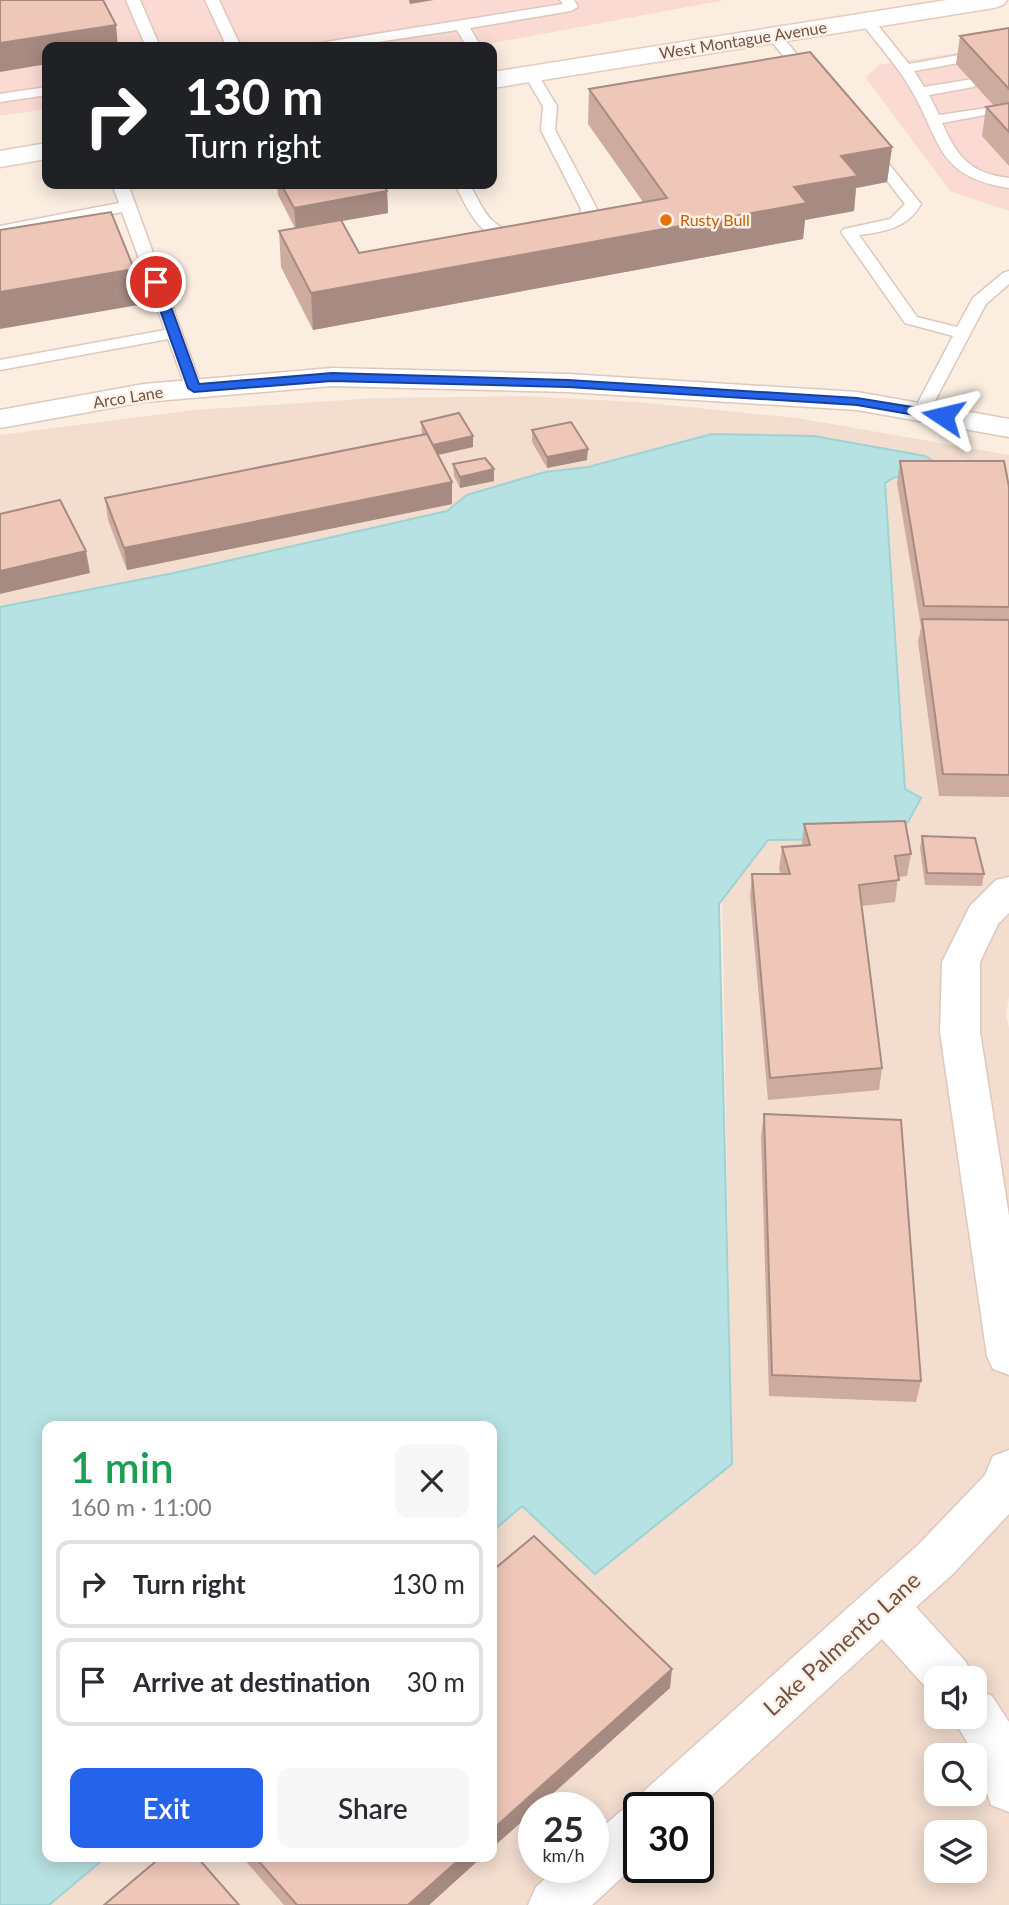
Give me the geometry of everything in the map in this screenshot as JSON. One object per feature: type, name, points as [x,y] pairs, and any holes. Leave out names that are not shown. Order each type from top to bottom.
[{"type":"street","name":"West Montague Avenue","points":[[497,78],[994,0]]},
{"type":"street","points":[[0,159],[42,153]]},
{"type":"street","name":"Arco Lane","points":[[0,419],[144,393],[332,377],[568,383],[857,401],[1009,428]]},
{"type":"street","points":[[1009,890],[983,916],[961,962],[960,1032],[1009,1356]]},
{"type":"street","name":"Lake Palmento Lane","points":[[680,1792],[936,1559],[1007,1484],[1009,1470]]},
{"type":"street","points":[[884,1606],[937,1666]]},
{"type":"street","points":[[985,1729],[999,1751],[1009,1788]]},
{"type":"street","points":[[554,1905],[623,1843]]},
{"type":"lane","points":[[133,0],[151,42]]},
{"type":"lane","points":[[212,0],[232,42]]},
{"type":"lane","points":[[352,42],[570,7],[566,0]]},
{"type":"lane","points":[[867,21],[890,47],[920,92],[935,120],[940,139],[968,171],[990,180],[1009,183]]},
{"type":"lane","points":[[461,25],[471,42]]},
{"type":"lane","points":[[774,36],[823,89]]},
{"type":"lane","points":[[904,69],[1009,50]]},
{"type":"lane","points":[[530,74],[550,106],[548,130],[589,209],[587,220],[572,228],[558,230]]},
{"type":"lane","points":[[920,92],[973,83]]},
{"type":"lane","points":[[0,98],[42,92]]},
{"type":"lane","points":[[935,120],[996,109]]},
{"type":"lane","points":[[864,142],[913,204],[910,214],[899,221],[849,232],[911,320],[963,334]]},
{"type":"lane","points":[[122,189],[194,388]]},
{"type":"lane","points":[[465,189],[491,231],[502,237],[531,235]]},
{"type":"lane","points":[[0,231],[128,206]]},
{"type":"lane","points":[[921,412],[979,302],[1009,276]]},
{"type":"lane","points":[[0,365],[174,333]]},
{"type":"shaded area","points":[[0,0],[725,0],[497,42],[42,42],[42,110],[0,116]]},
{"type":"shaded area","points":[[1009,45],[1009,211],[950,191],[866,78],[878,65]]},
{"type":"shaded area","points":[[519,396],[637,402],[797,418],[1009,455],[1009,996],[1006,1015],[1009,1028],[1009,1905],[49,1905],[100,1862],[497,1862],[497,1528],[522,1506],[732,1464],[722,899],[768,840],[880,839],[908,822],[920,799],[905,790],[885,482],[895,477],[954,475],[925,456],[814,436],[712,434],[588,467],[545,472],[467,495],[447,511],[174,573],[0,607],[0,435],[194,410],[378,398]]},
{"type":"water","points":[[712,434],[814,436],[925,456],[956,475],[895,477],[885,483],[905,789],[921,798],[908,822],[880,839],[768,840],[719,904],[732,1464],[595,1574],[522,1506],[497,1528],[497,1421],[42,1421],[42,1862],[100,1862],[49,1905],[0,1905],[0,607],[174,573],[447,511],[467,495],[545,472],[588,467]]},
{"type":"building","points":[[0,0],[103,0],[116,25],[0,43]]},
{"type":"building","points":[[1009,28],[1009,89],[960,36]]},
{"type":"building","points":[[810,52],[892,147],[841,156],[858,176],[794,187],[807,203],[311,293],[279,231],[341,220],[359,253],[667,198],[589,89]]},
{"type":"building","points":[[1009,103],[1009,132],[986,107]]},
{"type":"building","points":[[284,189],[387,191],[294,208]]},
{"type":"building","points":[[111,212],[134,269],[0,292],[0,230]]},
{"type":"building","points":[[459,413],[473,436],[433,445],[421,422]]},
{"type":"building","points":[[571,422],[588,449],[547,457],[532,430]]},
{"type":"building","points":[[427,434],[452,482],[124,548],[105,498]]},
{"type":"building","points":[[485,458],[494,469],[460,477],[453,464]]},
{"type":"building","points":[[900,461],[1004,461],[1009,487],[1009,607],[924,606]]},
{"type":"building","points":[[60,500],[86,551],[0,571],[0,514]]},
{"type":"building","points":[[922,619],[1009,620],[1009,775],[943,774]]},
{"type":"building","points":[[905,821],[911,854],[895,856],[899,880],[859,885],[882,1068],[770,1078],[752,874],[790,874],[782,847],[810,845],[804,824]]},
{"type":"building","points":[[922,836],[975,838],[984,874],[927,873]]},
{"type":"building","points":[[764,1114],[901,1120],[921,1381],[772,1375]]},
{"type":"building","points":[[534,1536],[672,1669],[534,1792],[518,1792],[518,1807],[497,1826],[497,1567]]},
{"type":"building","points":[[155,1862],[201,1862],[239,1905],[104,1905]]},
{"type":"building","points":[[259,1862],[456,1862],[408,1905],[297,1905]]},
{"type":"place","name":"Rusty Bull","points":[[666,220]]},
{"type":"route","points":[[156,282],[194,388],[332,377],[568,383],[857,401],[943,416]]}]
